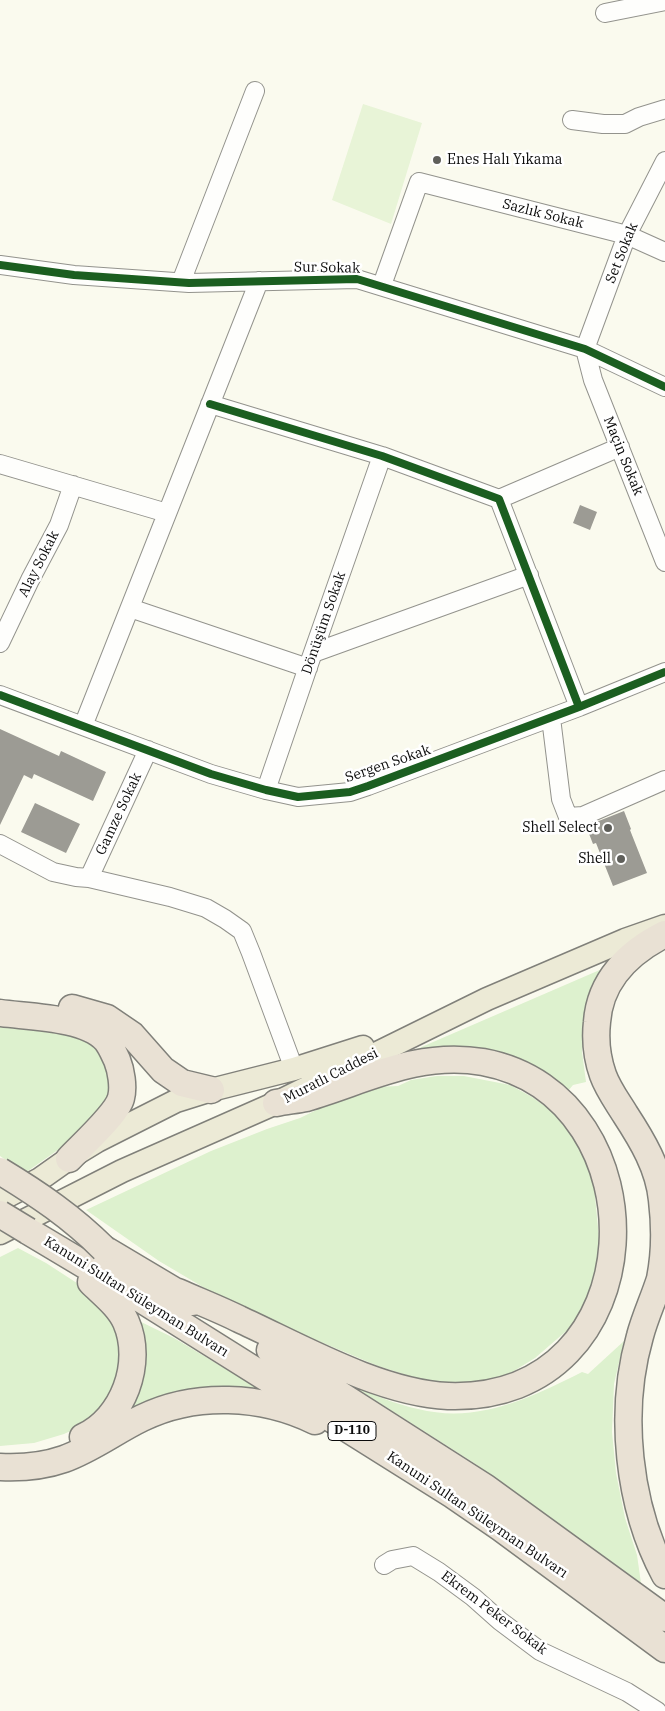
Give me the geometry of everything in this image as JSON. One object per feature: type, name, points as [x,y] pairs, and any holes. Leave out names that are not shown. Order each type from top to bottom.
[{"type":"highway","points":[[665,934],[632,955],[611,977],[602,999],[597,1021],[597,1051],[603,1075],[610,1090],[650,1157],[662,1197],[665,1224],[664,1250],[660,1276],[640,1336],[631,1382],[629,1419],[630,1455],[641,1514],[650,1544],[665,1575]]},
{"type":"highway","points":[[0,996],[66,1006],[107,1018],[132,1035],[163,1070],[182,1083],[211,1090]]},
{"type":"highway","points":[[0,1013],[79,1025],[96,1032],[106,1040],[113,1051],[120,1066],[121,1098],[112,1114],[100,1128],[69,1158]]},
{"type":"highway","points":[[178,1292],[238,1318],[307,1352],[379,1381],[422,1393],[449,1396],[474,1395],[497,1391],[541,1374],[577,1346],[596,1321],[609,1299],[618,1271],[623,1242],[623,1209],[615,1171],[604,1146],[589,1123],[571,1103],[546,1083],[515,1070],[485,1062],[453,1058],[413,1063],[378,1072],[304,1098],[276,1103]]},
{"type":"highway","points":[[0,1171],[40,1195],[64,1213],[104,1249]]},
{"type":"highway","name":"D-110","points":[[0,1185],[104,1249]]},
{"type":"highway","name":"D-110","points":[[0,1214],[28,1231]]},
{"type":"highway","points":[[0,1455],[46,1451],[90,1434],[107,1421],[121,1400],[129,1380],[132,1362],[131,1343],[126,1322],[116,1306],[89,1280],[28,1231]]},
{"type":"highway","name":"Kanuni Sultan Süleyman Bulvarı","points":[[28,1231],[453,1494],[665,1649]]},
{"type":"highway","name":"Kanuni Sultan Süleyman Bulvarı","points":[[104,1249],[178,1292],[486,1488],[665,1618]]},
{"type":"highway","points":[[0,1468],[30,1466],[64,1459],[90,1448],[142,1418],[157,1412],[194,1402],[214,1400],[255,1402],[280,1408],[303,1416],[354,1440],[380,1448]]},
{"type":"main road","name":"Muratlı Caddesi","points":[[0,1200],[40,1179],[69,1158],[97,1142],[176,1101],[294,1069],[390,1035],[501,981],[599,938],[665,912]]},
{"type":"main road","name":"Muratlı Caddesi","points":[[0,1233],[122,1171],[276,1103],[487,999],[625,940],[665,926]]},
{"type":"street","points":[[605,13],[665,1]]},
{"type":"street","points":[[181,282],[255,92]]},
{"type":"street","points":[[572,120],[603,124],[625,124],[639,117],[665,109]]},
{"type":"street","name":"Set Sokak","points":[[585,349],[627,235],[665,160]]},
{"type":"street","name":"Sazlık Sokak","points":[[382,285],[419,182],[627,235],[665,252]]},
{"type":"street","name":"Sur Sokak","points":[[0,267],[74,275],[181,282],[357,279],[382,285],[585,349],[665,387]]},
{"type":"street","points":[[84,726],[259,281]]},
{"type":"street","name":"Maçin Sokak","points":[[585,349],[593,380],[664,554]]},
{"type":"street","points":[[210,404],[382,456],[499,499],[620,447]]},
{"type":"street","name":"Dönüşüm Sokak","points":[[266,790],[382,456]]},
{"type":"street","points":[[0,464],[167,512]]},
{"type":"street","name":"Alay Sokak","points":[[0,643],[59,525],[73,484]]},
{"type":"street","points":[[499,499],[579,707]]},
{"type":"street","points":[[130,608],[310,661],[529,575]]},
{"type":"street","name":"Sergen Sokak","points":[[0,695],[211,774],[298,797],[350,792],[551,718],[665,672]]},
{"type":"street","points":[[551,718],[560,799],[568,817],[583,816],[665,780]]},
{"type":"street","name":"Gamze Sokak","points":[[89,878],[148,750]]},
{"type":"street","points":[[0,844],[53,872],[89,878],[170,897],[206,908],[225,918],[242,932],[294,1069]]},
{"type":"street","name":"Ekrem Peker Sokak","points":[[384,1566],[392,1560],[412,1556],[473,1596],[500,1621],[540,1651],[627,1692],[657,1711]]},
{"type":"green space","points":[[363,104],[422,123],[391,224],[332,200]]},
{"type":"green space","points":[[602,969],[608,970],[584,1027],[582,1052],[586,1082],[573,1085],[568,1091],[530,1068],[410,1052]]},
{"type":"green space","points":[[0,1026],[74,1036],[94,1045],[111,1069],[107,1105],[75,1138],[25,1173],[0,1156]]},
{"type":"green space","points":[[437,1076],[464,1076],[510,1085],[532,1097],[563,1119],[591,1155],[602,1269],[571,1327],[535,1358],[504,1377],[470,1383],[429,1382],[378,1366],[235,1306],[159,1261],[86,1210],[211,1151],[300,1118],[345,1096],[377,1087],[398,1086],[411,1080]]},
{"type":"green space","points":[[18,1248],[46,1263],[100,1298],[119,1328],[122,1376],[90,1422],[64,1434],[34,1443],[0,1446],[0,1257]]},
{"type":"green space","points":[[135,1319],[174,1338],[264,1392],[128,1417]]},
{"type":"green space","points":[[624,1341],[614,1384],[612,1432],[616,1473],[625,1518],[637,1555],[641,1583],[474,1463],[353,1386],[393,1402],[418,1409],[440,1413],[483,1411],[523,1399],[582,1372],[588,1374]]},
{"type":"building","points":[[580,505],[597,512],[590,530],[573,523]]},
{"type":"building","points":[[0,729],[59,756],[61,751],[106,772],[93,801],[34,774],[32,779],[24,775],[0,825]]},
{"type":"building","points":[[35,803],[80,824],[66,853],[21,832]]},
{"type":"building","points":[[624,811],[647,873],[613,886],[596,843],[593,844],[586,826]]},
{"type":"cycle path","points":[[0,265],[74,275],[189,283],[357,279],[585,349],[665,387]]},
{"type":"cycle path","points":[[210,404],[382,456],[499,499],[579,707]]},
{"type":"cycle path","points":[[0,695],[211,774],[298,797],[350,792],[368,786],[579,707],[665,672]]},
{"type":"place","name":"Enes Halı Yıkama","points":[[437,160]]},
{"type":"place","name":"Shell Select","points":[[608,828]]},
{"type":"place","name":"Shell","points":[[621,859]]}]
